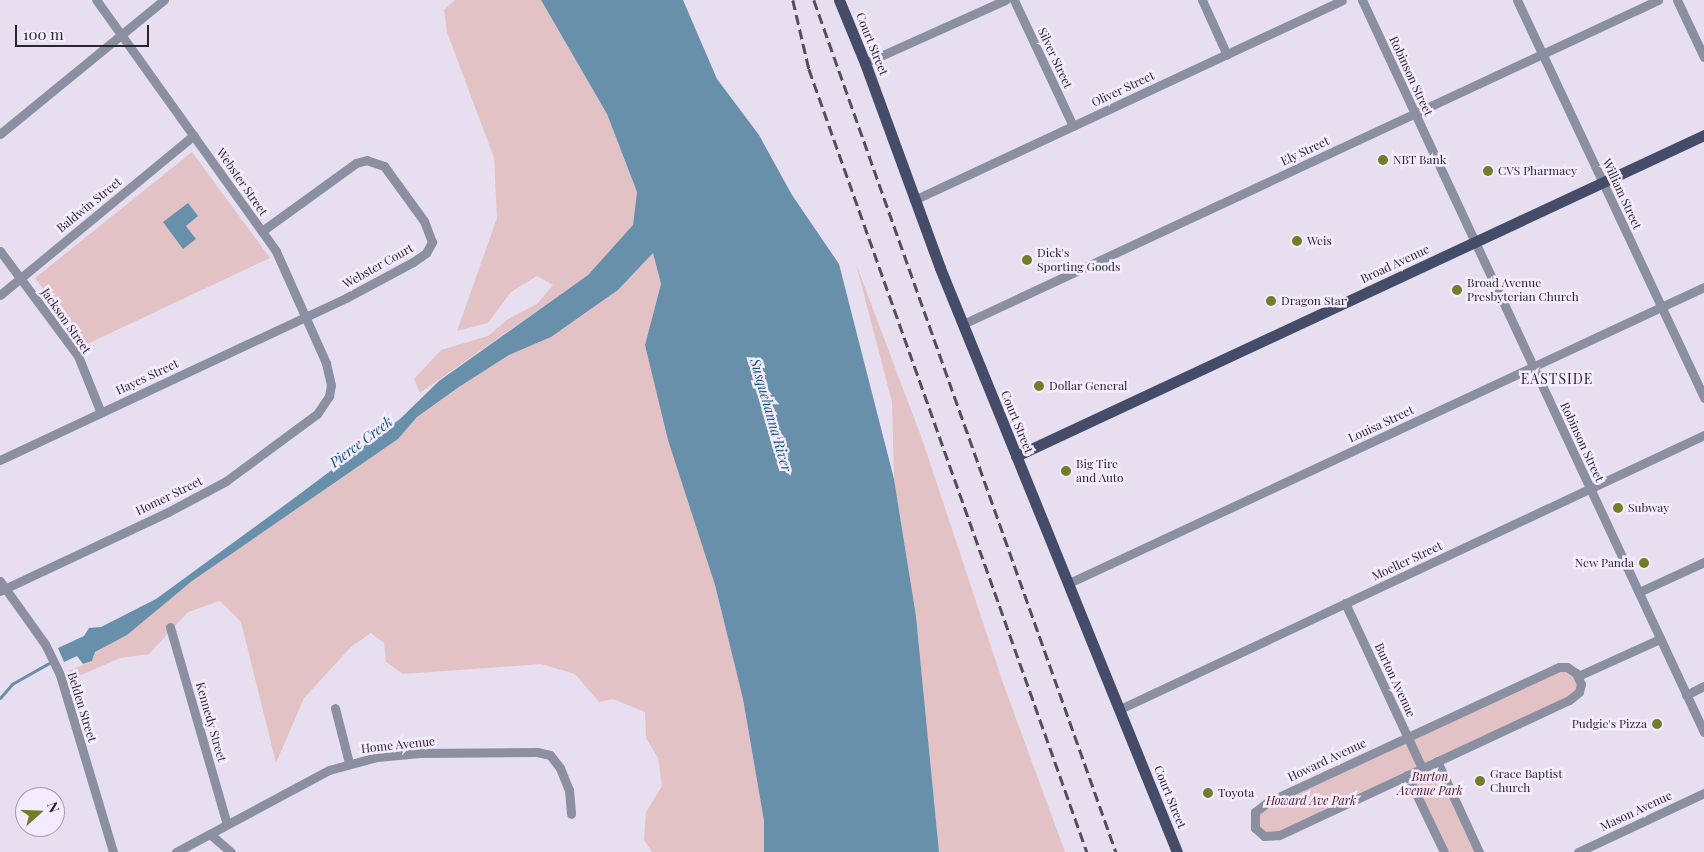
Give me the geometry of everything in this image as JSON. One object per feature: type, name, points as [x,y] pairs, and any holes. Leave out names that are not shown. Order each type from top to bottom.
[{"type":"main road","name":"Court Street","points":[[839,0],[865,63],[914,200],[962,324],[1177,852]]},
{"type":"main road","name":"Broad Avenue","points":[[1016,456],[1704,136]]},
{"type":"street","name":"Webster Street","points":[[96,0],[262,231],[286,271],[326,363],[331,385],[329,396]]},
{"type":"street","points":[[0,134],[164,0]]},
{"type":"street","points":[[865,63],[1006,0]]},
{"type":"street","name":"Silver Street","points":[[1014,0],[1073,126]]},
{"type":"street","points":[[1202,0],[1227,55]]},
{"type":"street","name":"Oliver Street","points":[[914,200],[1342,0]]},
{"type":"street","name":"Robinson Street","points":[[1362,0],[1704,732]]},
{"type":"street","name":"William Street","points":[[1517,0],[1704,398]]},
{"type":"street","name":"Ely Street","points":[[962,324],[1658,0]]},
{"type":"street","points":[[1678,0],[1704,57]]},
{"type":"street","name":"Baldwin Street","points":[[0,294],[194,135]]},
{"type":"street","name":"Webster Court","points":[[262,231],[356,163],[367,160],[384,166],[432,234],[426,253],[413,262],[305,316]]},
{"type":"street","name":"Jackson Street","points":[[0,251],[78,356],[101,413]]},
{"type":"street","name":"Louisa Street","points":[[1069,583],[1704,287]]},
{"type":"street","name":"Hayes Street","points":[[0,460],[305,316]]},
{"type":"street","name":"Homer Street","points":[[2,587],[213,488],[317,414],[329,396]]},
{"type":"street","name":"Moeller Street","points":[[1120,709],[1704,435]]},
{"type":"street","points":[[1639,592],[1704,562]]},
{"type":"street","name":"Belden Street","points":[[2,587],[50,654],[60,675],[113,852]]},
{"type":"street","name":"Burton Avenue","points":[[1345,603],[1422,768]]},
{"type":"street","name":"Kennedy Street","points":[[170,627],[228,824]]},
{"type":"street","points":[[1578,676],[1660,639]]},
{"type":"street","name":"Howard Avenue","points":[[1559,667],[1567,667],[1578,676],[1581,684],[1578,692],[1569,700],[1279,835],[1264,836],[1253,822],[1255,812],[1268,802],[1559,667]]},
{"type":"street","points":[[1686,695],[1704,686]]},
{"type":"street","points":[[335,708],[349,763]]},
{"type":"street","name":"Home Avenue","points":[[176,852],[315,776],[349,763],[420,753],[550,755],[560,768],[569,790],[571,814]]},
{"type":"street","points":[[1437,761],[1479,852]]},
{"type":"street","points":[[1407,775],[1444,852]]},
{"type":"street","name":"Mason Avenue","points":[[1578,852],[1704,793]]},
{"type":"street","points":[[210,834],[231,852]]},
{"type":"green space","points":[[455,0],[541,0],[607,114],[637,192],[633,225],[588,275],[420,393],[414,379],[441,350],[488,336],[508,319],[537,304],[553,285],[537,276],[511,292],[488,323],[457,331],[497,218],[494,158],[447,32],[444,10]]},
{"type":"green space","points":[[192,152],[270,258],[85,345],[35,278]]},
{"type":"green space","points":[[653,253],[661,284],[645,345],[715,585],[743,699],[764,821],[764,852],[652,852],[644,840],[646,812],[662,786],[658,758],[646,738],[645,712],[613,699],[599,702],[575,674],[541,664],[403,674],[386,662],[384,643],[371,633],[351,647],[304,698],[276,763],[241,622],[220,601],[188,612],[149,654],[120,658],[72,679],[69,671],[92,661],[95,653],[192,581],[398,439],[417,417],[459,387],[509,355],[551,337],[618,290]]},
{"type":"green space","points":[[856,264],[922,439],[1003,683],[1065,852],[939,852],[916,616],[894,479],[892,402]]},
{"type":"green space","name":"Howard Ave Park","points":[[1559,667],[1576,673],[1579,692],[1437,761],[1479,852],[1444,852],[1407,775],[1279,835],[1258,832],[1256,811]]},
{"type":"water","name":"Susquehanna River","points":[[541,0],[683,0],[717,79],[759,135],[792,195],[839,264],[894,479],[916,616],[939,852],[764,852],[764,821],[743,699],[715,585],[668,440],[645,345],[661,284],[653,253],[618,290],[551,337],[509,355],[459,387],[417,417],[398,439],[192,581],[127,635],[95,652],[92,661],[83,664],[77,656],[64,662],[58,648],[84,636],[89,628],[101,627],[156,599],[289,502],[400,419],[439,381],[588,275],[633,225],[637,192],[607,114]]},
{"type":"water","points":[[188,203],[198,216],[186,226],[196,239],[183,249],[163,222]]},
{"type":"waterway","name":"Pierce Creek","points":[[0,698],[12,684],[51,662]]},
{"type":"railway","points":[[793,0],[809,69],[1087,852]]},
{"type":"railway","points":[[814,0],[1116,852]]},
{"type":"place","name":"NBT Bank","points":[[1383,160]]},
{"type":"place","name":"CVS Pharmacy","points":[[1488,171]]},
{"type":"place","name":"Weis","points":[[1297,241]]},
{"type":"place","name":"Dick's Sporting Goods","points":[[1027,260]]},
{"type":"place","name":"Broad Avenue Presbyterian Church","points":[[1457,290]]},
{"type":"place","name":"Dragon Star","points":[[1271,301]]},
{"type":"place","name":"Dollar General","points":[[1039,386]]},
{"type":"place","name":"Big Tire and Auto","points":[[1066,471]]},
{"type":"place","name":"Subway","points":[[1618,508]]},
{"type":"place","name":"New Panda","points":[[1644,563]]},
{"type":"place","name":"Pudgie's Pizza","points":[[1657,724]]},
{"type":"place","name":"Grace Baptist Church","points":[[1480,781]]},
{"type":"place","name":"Toyota","points":[[1208,793]]},
{"type":"district","name":"EASTSIDE","points":[[1557,379]]},
{"type":"park label","name":"Burton Avenue Park","points":[[1430,784]]}]
